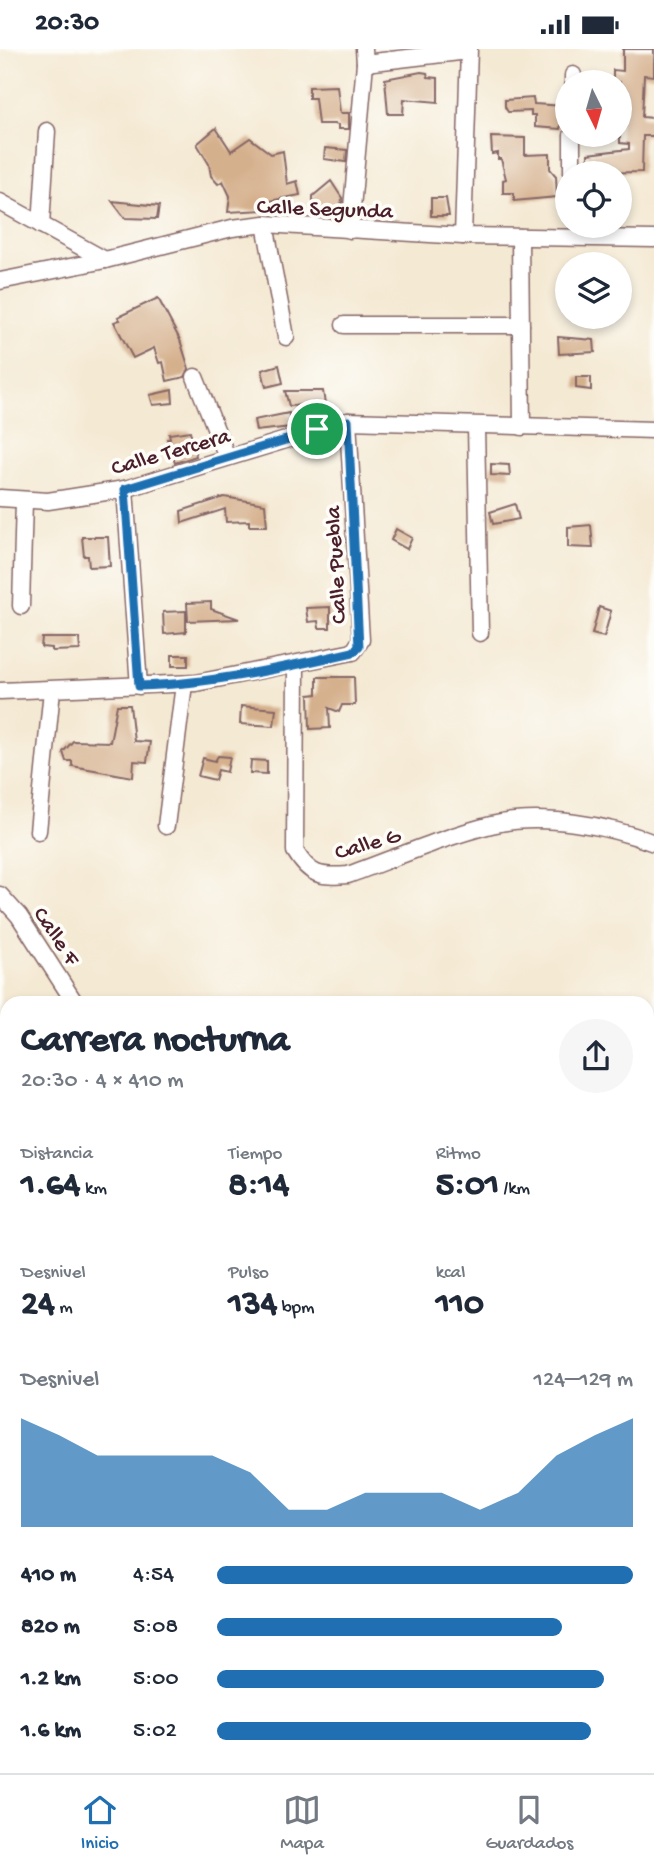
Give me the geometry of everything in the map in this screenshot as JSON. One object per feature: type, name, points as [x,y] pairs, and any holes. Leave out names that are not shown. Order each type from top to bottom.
[{"type":"street","points":[[350,230],[364,56],[469,50],[463,236]]},
{"type":"street","points":[[41,225],[47,131]]},
{"type":"street","points":[[0,202],[105,260]]},
{"type":"street","points":[[265,224],[286,337]]},
{"type":"street","name":"Calle Segunda","points":[[0,281],[105,260],[232,228],[265,224],[463,236],[520,237],[555,234]]},
{"type":"street","points":[[520,237],[522,427]]},
{"type":"street","name":"Calle Segunda","points":[[632,237],[654,239]]},
{"type":"street","points":[[344,325],[521,325]]},
{"type":"street","points":[[195,377],[228,457]]},
{"type":"street","points":[[348,421],[654,430]]},
{"type":"street","name":"Calle Tercera","points":[[0,498],[48,501],[125,489],[348,421]]},
{"type":"street","name":"Calle Puebla","points":[[0,691],[184,684],[296,665],[353,652],[361,640],[348,421]]},
{"type":"street","points":[[476,426],[480,633]]},
{"type":"street","points":[[125,489],[139,686]]},
{"type":"street","points":[[21,606],[24,501]]},
{"type":"street","name":"Calle G","points":[[296,665],[295,851],[305,868],[325,877],[348,875],[492,825],[561,822],[617,829],[654,843]]},
{"type":"street","points":[[166,826],[184,684]]},
{"type":"street","points":[[38,831],[52,690]]},
{"type":"street","name":"Calle F","points":[[0,894],[19,916],[70,996]]},
{"type":"street","points":[[0,915],[19,916]]},
{"type":"building","points":[[623,49],[654,49],[654,76],[644,75],[642,117],[654,118],[654,136],[643,136],[642,172],[632,172],[632,161],[588,161],[588,154],[632,147],[632,70],[623,70]]},
{"type":"building","points":[[427,73],[428,77],[438,78],[438,102],[404,99],[403,114],[388,114],[385,79]]},
{"type":"building","points":[[337,86],[340,113],[349,113],[349,129],[338,129],[338,125],[334,124],[318,124],[315,98],[309,98],[309,87]]},
{"type":"building","points":[[533,98],[534,104],[555,105],[555,129],[535,127],[535,115],[531,115],[531,111],[508,112],[505,100]]},
{"type":"building","points":[[216,128],[231,151],[250,138],[271,154],[283,151],[287,184],[297,181],[300,195],[264,202],[264,210],[228,212],[230,196],[223,181],[218,184],[211,176],[209,164],[197,144]]},
{"type":"building","points":[[491,137],[525,138],[525,155],[550,154],[550,169],[555,175],[555,197],[514,201],[514,193],[503,193],[503,180],[506,179],[501,159],[498,159],[498,153],[492,154]]},
{"type":"building","points":[[325,148],[347,150],[346,162],[324,159]]},
{"type":"building","points":[[331,181],[342,198],[341,208],[313,211],[313,196]]},
{"type":"building","points":[[431,198],[446,198],[449,216],[431,216]]},
{"type":"building","points":[[112,201],[159,206],[157,219],[125,218]]},
{"type":"building","points":[[158,298],[180,340],[189,369],[185,377],[167,381],[163,362],[159,363],[154,348],[133,358],[114,322],[120,320],[118,317]]},
{"type":"building","points":[[558,337],[594,340],[595,352],[559,354]]},
{"type":"building","points":[[279,365],[283,383],[266,387],[262,370]]},
{"type":"building","points":[[576,377],[591,377],[591,390],[576,388]]},
{"type":"building","points":[[172,390],[173,403],[153,405],[150,395]]},
{"type":"building","points":[[285,391],[323,391],[325,404],[289,406]]},
{"type":"building","points":[[289,413],[291,427],[256,431],[254,420]]},
{"type":"building","points":[[190,431],[196,456],[175,463],[167,439],[170,439],[169,434]]},
{"type":"building","points":[[491,464],[509,465],[510,476],[491,475]]},
{"type":"building","points":[[224,497],[265,504],[267,526],[249,526],[249,521],[226,522],[225,509],[182,523],[181,511]]},
{"type":"building","points":[[515,504],[519,519],[493,524],[490,512]]},
{"type":"building","points":[[591,525],[593,548],[568,547],[568,527]]},
{"type":"building","points":[[396,529],[412,538],[407,549],[391,540]]},
{"type":"building","points":[[82,537],[108,537],[110,566],[89,567],[88,556],[84,556]]},
{"type":"building","points":[[211,602],[211,609],[239,619],[188,621],[187,603]]},
{"type":"building","points":[[330,607],[330,628],[319,628],[318,621],[308,622],[306,608]]},
{"type":"building","points":[[599,607],[611,611],[604,637],[592,634]]},
{"type":"building","points":[[186,611],[186,632],[164,634],[163,612]]},
{"type":"building","points":[[42,638],[79,638],[80,650],[52,651],[52,648],[41,647]]},
{"type":"building","points":[[172,655],[188,655],[188,666],[172,666]]},
{"type":"building","points":[[317,677],[354,677],[355,705],[342,705],[339,712],[329,708],[330,728],[310,729],[309,695],[317,694]]},
{"type":"building","points":[[117,705],[130,705],[134,741],[150,742],[147,762],[134,761],[133,777],[72,766],[72,761],[66,761],[63,752],[73,741],[110,742]]},
{"type":"building","points":[[241,706],[276,709],[274,726],[240,724]]},
{"type":"building","points":[[218,756],[230,757],[227,772],[218,770],[215,780],[198,776],[203,758],[215,761]]},
{"type":"building","points":[[251,760],[267,761],[267,774],[250,773]]},
{"type":"route","points":[[348,421],[361,640],[359,647],[353,652],[296,665],[196,683],[139,686],[125,489],[317,429],[348,421]]}]
